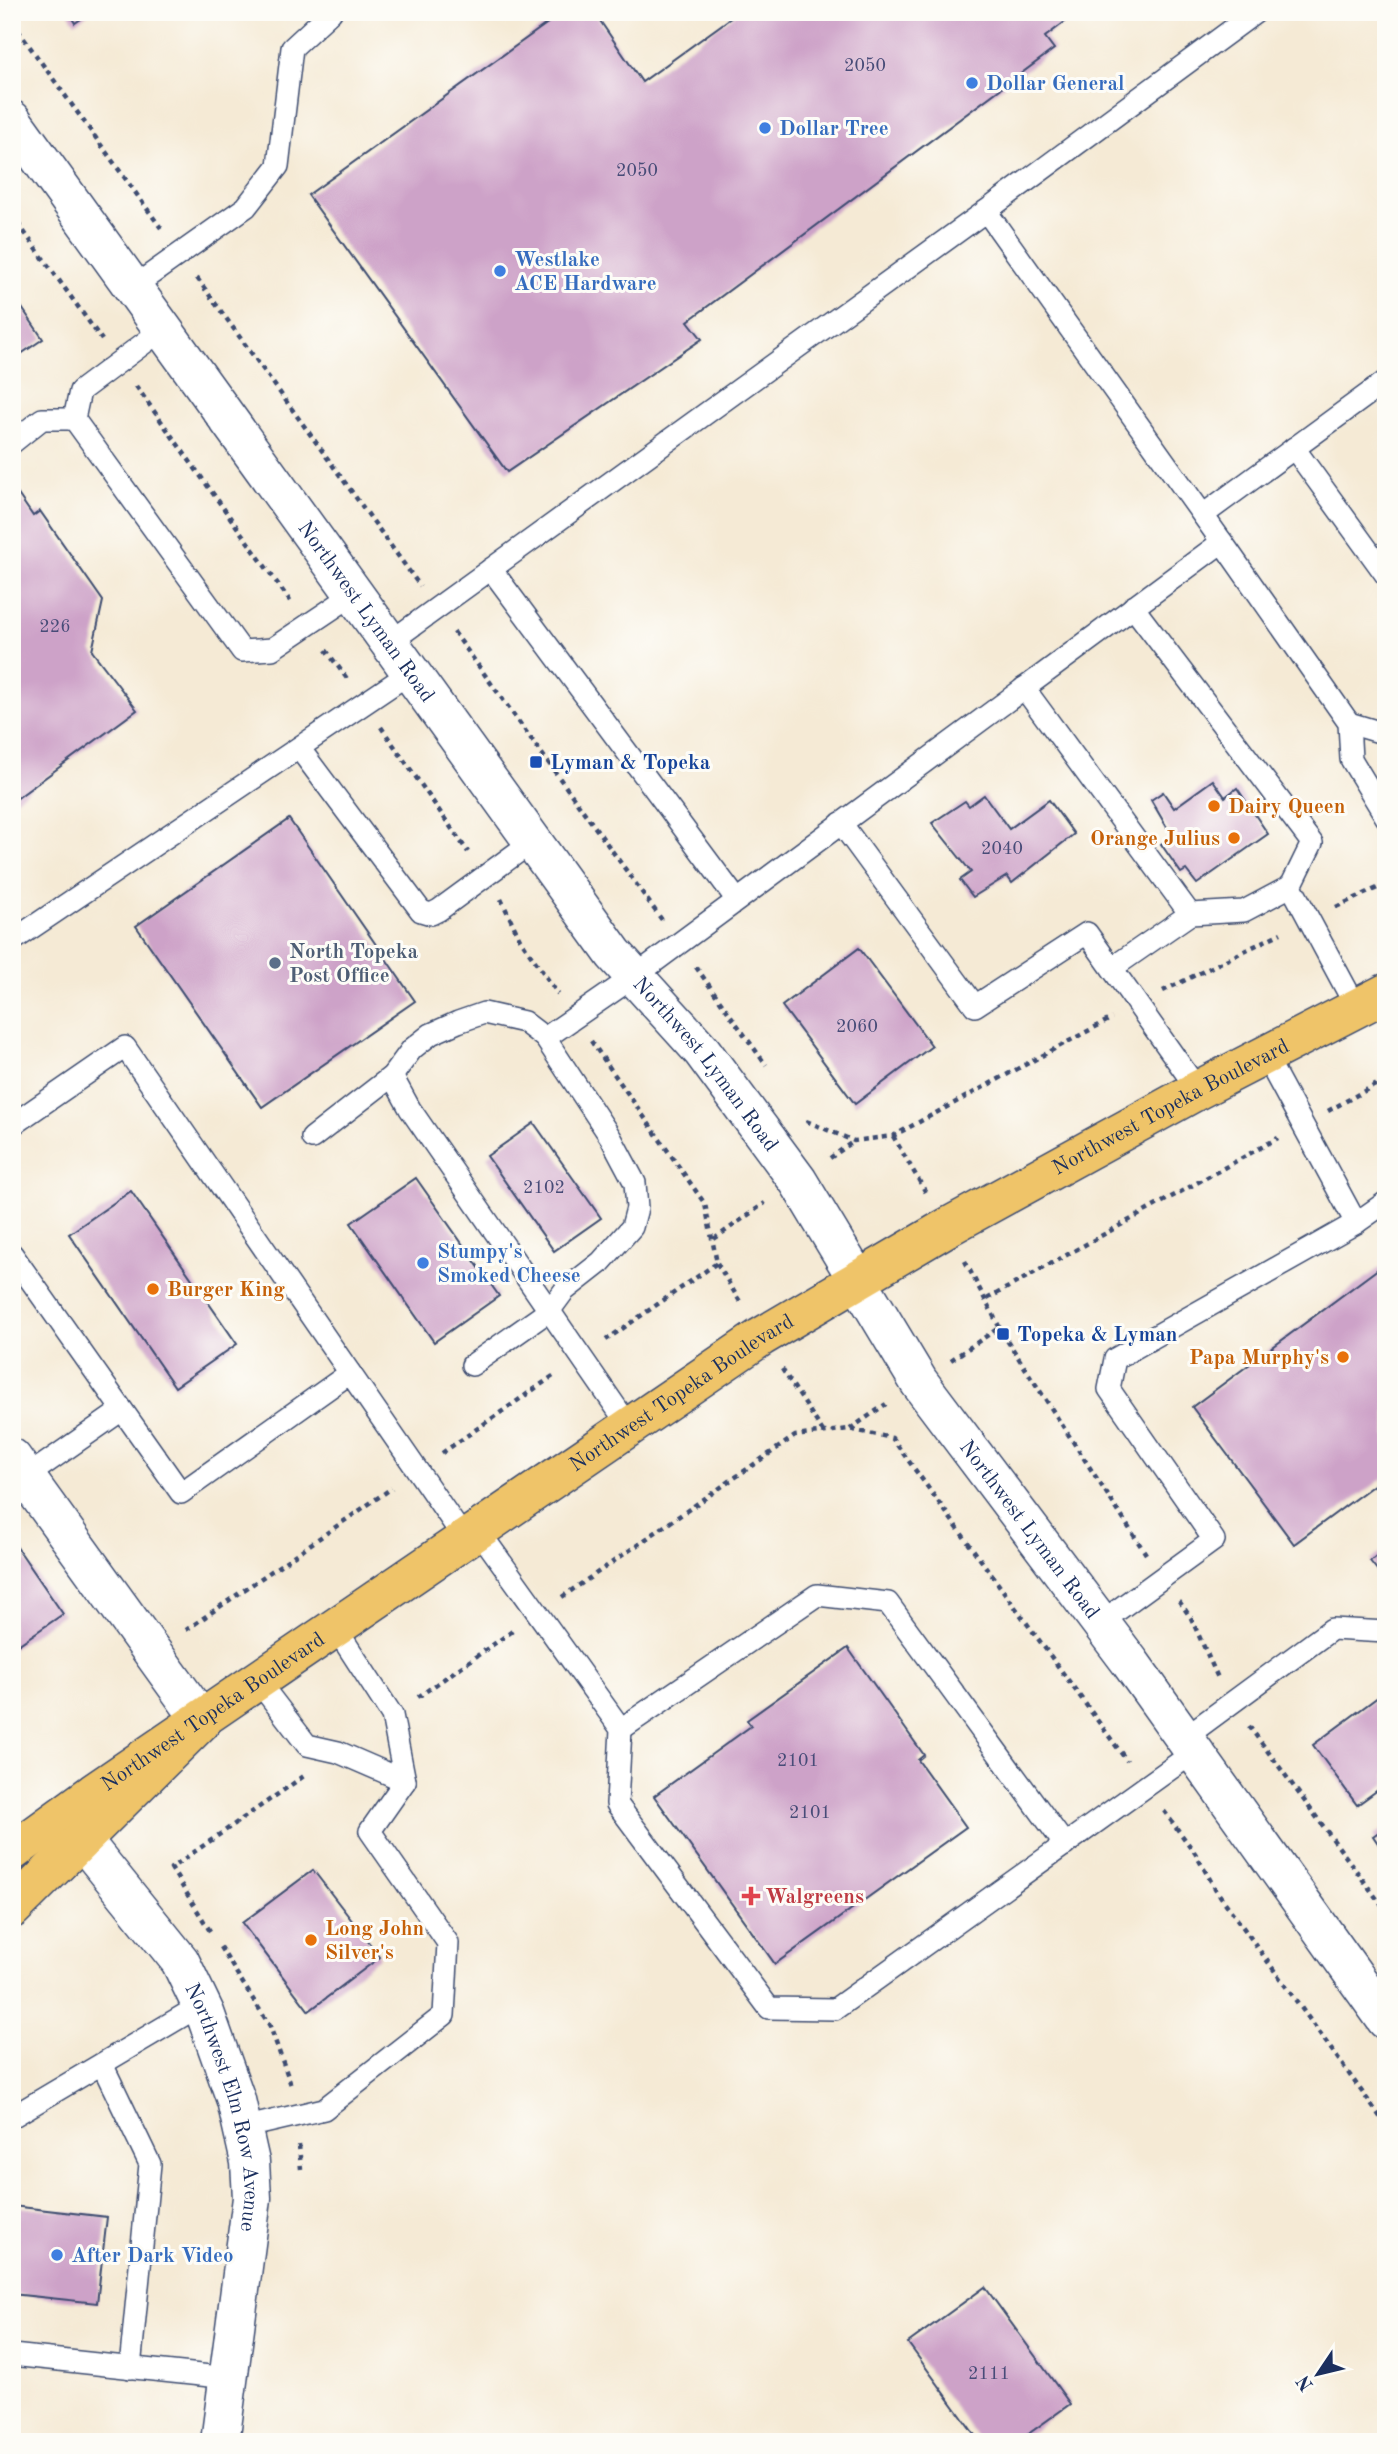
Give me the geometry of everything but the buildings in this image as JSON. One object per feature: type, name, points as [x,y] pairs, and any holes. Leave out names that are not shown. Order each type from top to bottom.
[{"type":"main road","name":"Northwest Topeka Boulevard","points":[[72,1827],[202,1721],[258,1681],[761,1336],[1198,1090],[1371,1000]]},
{"type":"main road","points":[[13,1850],[72,1827]]},
{"type":"main road","points":[[12,1909],[72,1827]]},
{"type":"street","name":"Northwest Lyman Road","points":[[12,120],[614,954],[702,1051],[799,1181],[919,1382],[1100,1623],[1386,2020]]},
{"type":"street","points":[[19,1468],[202,1721]]},
{"type":"street","name":"Northwest Elm Row Avenue","points":[[72,1827],[180,1961],[201,2005],[243,2128],[250,2162],[252,2198],[220,2442]]},
{"type":"lane","points":[[133,287],[246,207],[278,166],[292,48],[331,12]]},
{"type":"lane","points":[[12,941],[365,704],[400,657],[491,569],[1256,12]]},
{"type":"lane","points":[[986,211],[1349,723],[1350,759],[1386,817]]},
{"type":"lane","points":[[163,329],[80,391],[75,419],[242,651],[272,649],[354,594]]},
{"type":"lane","points":[[1203,515],[1386,381]]},
{"type":"lane","points":[[12,443],[42,419],[75,419]]},
{"type":"lane","points":[[1294,448],[1386,575]]},
{"type":"lane","points":[[545,1038],[635,976],[1222,542]]},
{"type":"lane","points":[[491,569],[737,900]]},
{"type":"lane","points":[[1112,968],[1190,914],[1244,911],[1291,886],[1312,843],[1133,607]]},
{"type":"lane","points":[[1024,688],[1190,914]]},
{"type":"lane","points":[[1349,723],[1386,734]]},
{"type":"lane","points":[[299,748],[421,911],[431,914],[439,910],[533,841]]},
{"type":"lane","points":[[842,823],[975,1006],[1087,933],[1198,1090]]},
{"type":"lane","points":[[1291,886],[1371,1000]]},
{"type":"lane","points":[[312,1138],[392,1076],[412,1049],[431,1034],[484,1013],[524,1021],[545,1038],[611,1138],[635,1183],[637,1208],[632,1227],[601,1262],[564,1291],[550,1310],[472,1365]]},
{"type":"lane","points":[[12,1125],[125,1047],[417,1470],[471,1534],[621,1730],[617,1804],[769,2008],[835,2008],[1065,1845],[1189,1745],[1234,1702],[1332,1629],[1386,1632]]},
{"type":"lane","points":[[1265,1055],[1356,1223]]},
{"type":"lane","points":[[392,1076],[410,1109],[629,1426]]},
{"type":"lane","points":[[1100,1623],[1214,1540],[1109,1389],[1115,1359],[1356,1223],[1386,1202]]},
{"type":"lane","points":[[12,1254],[181,1493],[350,1373]]},
{"type":"lane","points":[[19,1468],[122,1410]]},
{"type":"lane","points":[[621,1730],[817,1595],[888,1603],[1065,1845]]},
{"type":"lane","points":[[243,2128],[324,2109],[444,2015],[448,1943],[370,1831],[405,1781],[392,1715],[335,1627]]},
{"type":"lane","points":[[258,1681],[307,1745],[338,1752],[405,1781]]},
{"type":"lane","points":[[12,2117],[201,2005]]},
{"type":"lane","points":[[102,2064],[150,2164],[130,2368]]},
{"type":"lane","points":[[12,2355],[229,2378]]},
{"type":"path","points":[[12,215],[365,704],[503,902],[520,939],[705,1204],[717,1263],[179,1634]]},
{"type":"path","points":[[1386,1079],[987,1299],[1003,1334],[1191,1618],[1214,1673],[1386,1911]]},
{"type":"path","points":[[1195,1853],[1216,1890],[1386,2125]]},
{"type":"place","name":"Dollar General","points":[[972,83]]},
{"type":"place","name":"Dollar Tree","points":[[765,128]]},
{"type":"place","name":"Westlake ACE Hardware","points":[[500,271]]},
{"type":"place","name":"Lyman & Topeka","points":[[536,762]]},
{"type":"place","name":"Dairy Queen","points":[[1214,806]]},
{"type":"place","name":"Orange Julius","points":[[1234,838]]},
{"type":"place","name":"North Topeka Post Office","points":[[275,963]]},
{"type":"place","name":"Stumpy's Smoked Cheese","points":[[423,1263]]},
{"type":"place","name":"Burger King","points":[[153,1289]]},
{"type":"place","name":"Topeka & Lyman","points":[[1003,1334]]},
{"type":"place","name":"Papa Murphy's","points":[[1343,1357]]},
{"type":"place","name":"Walgreens","points":[[751,1896]]},
{"type":"place","name":"Long John Silver's","points":[[311,1940]]},
{"type":"place","name":"After Dark Video","points":[[57,2255]]}]
